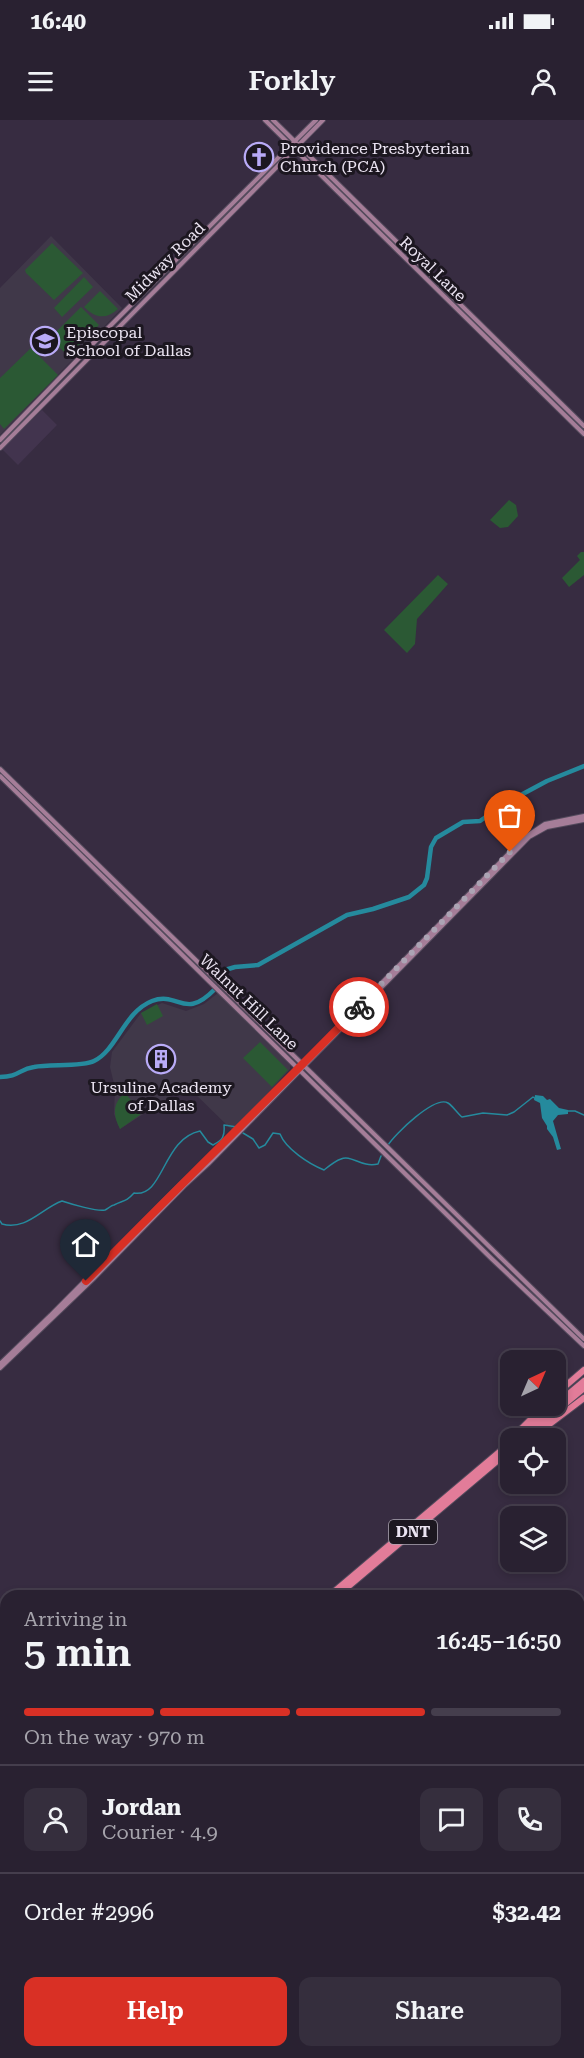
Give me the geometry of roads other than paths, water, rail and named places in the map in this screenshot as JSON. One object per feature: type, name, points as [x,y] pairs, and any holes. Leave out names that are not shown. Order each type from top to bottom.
[{"type":"highway","points":[[566,1386],[584,1370]]},
{"type":"highway","name":"DNT","points":[[527,1428],[584,1381]]},
{"type":"highway","points":[[536,1428],[584,1388]]},
{"type":"highway","points":[[544,1428],[584,1398]]},
{"type":"highway","points":[[523,1428],[535,1416]]},
{"type":"highway","name":"DNT","points":[[336,1590],[500,1452]]},
{"type":"highway","name":"DNT","points":[[344,1590],[500,1459]]},
{"type":"main road","name":"Royal Lane","points":[[265,120],[294,145],[584,434]]},
{"type":"main road","name":"Royal Lane","points":[[273,120],[294,145]]},
{"type":"main road","name":"Midway Road","points":[[0,448],[17,427],[316,120]]},
{"type":"main road","name":"Midway Road","points":[[294,145],[323,120]]},
{"type":"main road","name":"Royal Lane","points":[[455,304],[584,426]]},
{"type":"main road","name":"Midway Road","points":[[0,440],[17,427]]},
{"type":"main road","name":"Walnut Hill Lane","points":[[0,769],[94,865],[584,1339]]},
{"type":"main road","name":"Walnut Hill Lane","points":[[0,776],[47,818]]},
{"type":"main road","points":[[0,1366],[226,1144],[528,836],[547,827],[584,818]]},
{"type":"main road","name":"Walnut Hill Lane","points":[[94,865],[106,873],[266,1032]]},
{"type":"main road","name":"Walnut Hill Lane","points":[[302,1067],[481,1248],[584,1346]]},
{"type":"water","points":[[535,1095],[550,1099],[559,1108],[568,1110],[568,1114],[558,1115],[553,1121],[561,1149],[557,1150],[553,1137],[542,1118],[540,1103],[534,1100]]},
{"type":"waterway","points":[[219,978],[225,970],[258,965],[347,915],[409,897],[424,885],[431,847],[436,838],[463,822],[480,821],[504,804],[547,781],[584,766]]},
{"type":"waterway","points":[[0,1077],[11,1076],[34,1067],[94,1061],[109,1049],[127,1022],[142,1006],[161,999],[196,1003],[215,989]]},
{"type":"waterway","points":[[388,1145],[416,1117],[442,1102],[450,1104],[462,1117],[483,1113],[507,1115],[533,1097],[536,1099]]},
{"type":"waterway","points":[[568,1111],[584,1115]]},
{"type":"waterway","points":[[0,1221],[2,1224],[11,1225],[26,1222],[62,1201],[91,1209],[105,1210],[134,1193],[144,1192],[152,1187],[170,1155],[187,1136],[200,1131],[213,1145],[223,1137],[224,1125],[237,1127]]},
{"type":"waterway","points":[[243,1133],[253,1139],[259,1148],[265,1145],[273,1133],[280,1134],[287,1145],[299,1155],[324,1170],[345,1158],[366,1164],[378,1164],[381,1156]]},
{"type":"place","name":"Providence Presbyterian Church (PCA)","points":[[259,157]]},
{"type":"place","name":"Episcopal School of Dallas","points":[[45,341]]},
{"type":"place","name":"Ursuline Academy of Dallas","points":[[161,1059]]}]
